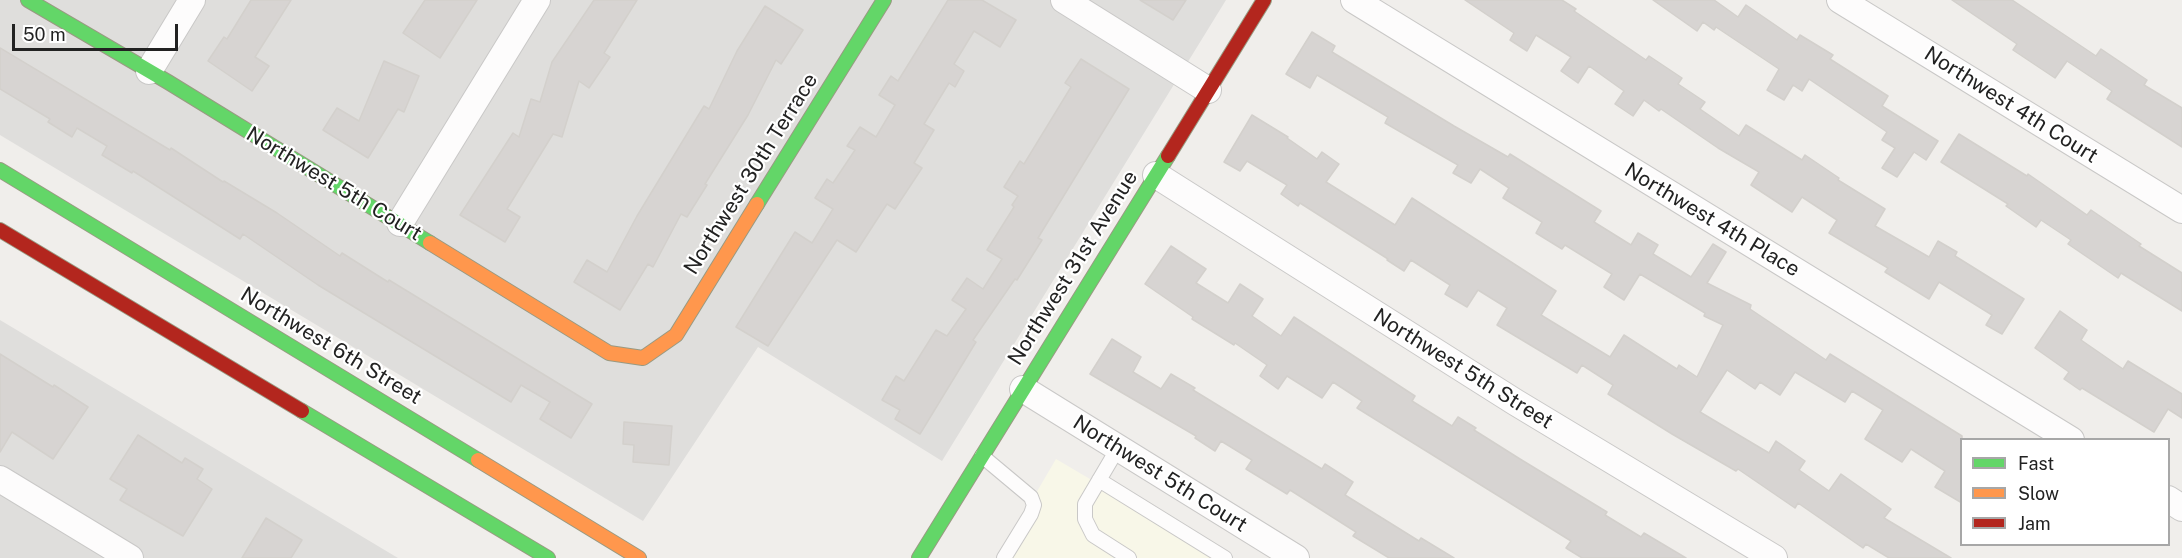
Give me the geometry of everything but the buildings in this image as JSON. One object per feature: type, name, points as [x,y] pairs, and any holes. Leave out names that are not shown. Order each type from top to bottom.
[{"type":"street","name":"Northwest 5th Court","points":[[28,0],[149,71],[609,353],[643,358]]},
{"type":"street","points":[[149,71],[192,0]]},
{"type":"street","points":[[400,224],[537,0]]},
{"type":"street","name":"Northwest 30th Terrace","points":[[643,358],[676,335],[884,0]]},
{"type":"street","points":[[1064,0],[1208,90]]},
{"type":"street","name":"Northwest 31st Avenue","points":[[919,558],[1263,0]]},
{"type":"street","name":"Northwest 4th Place","points":[[1354,0],[2068,438]]},
{"type":"street","name":"Northwest 4th Court","points":[[1840,0],[2182,210]]},
{"type":"street","name":"Northwest 6th Street","points":[[0,170],[639,558]]},
{"type":"street","name":"Northwest 5th Street","points":[[1155,175],[1515,402],[1773,558]]},
{"type":"street","points":[[0,230],[548,558]]},
{"type":"street","name":"Northwest 5th Court","points":[[1023,389],[1288,556]]},
{"type":"street","points":[[0,479],[130,558]]},
{"type":"lane","points":[[1118,448],[1085,504],[1085,519],[1093,536],[1129,558]]},
{"type":"lane","points":[[982,456],[1031,497],[1035,505],[1004,558]]},
{"type":"lane","points":[[1099,480],[1225,558]]},
{"type":"shaded area","points":[[0,0],[1226,0],[942,461],[758,347],[643,521],[0,135]]},
{"type":"shaded area","points":[[0,320],[398,558],[0,558]]},
{"type":"shaded area","points":[[1056,459],[1224,558],[998,558]]},
{"type":"traffic: fast","points":[[28,0],[168,82],[430,243]]},
{"type":"traffic: fast","points":[[757,204],[884,0]]},
{"type":"traffic: fast","points":[[919,558],[1168,156]]},
{"type":"traffic: fast","points":[[0,170],[478,460]]},
{"type":"traffic: fast","points":[[302,411],[548,558]]},
{"type":"traffic: slow","points":[[430,243],[609,353],[643,358],[676,335],[757,204]]},
{"type":"traffic: slow","points":[[478,460],[639,558]]},
{"type":"traffic: jam","points":[[1168,156],[1264,0]]},
{"type":"traffic: jam","points":[[0,230],[302,411]]}]
